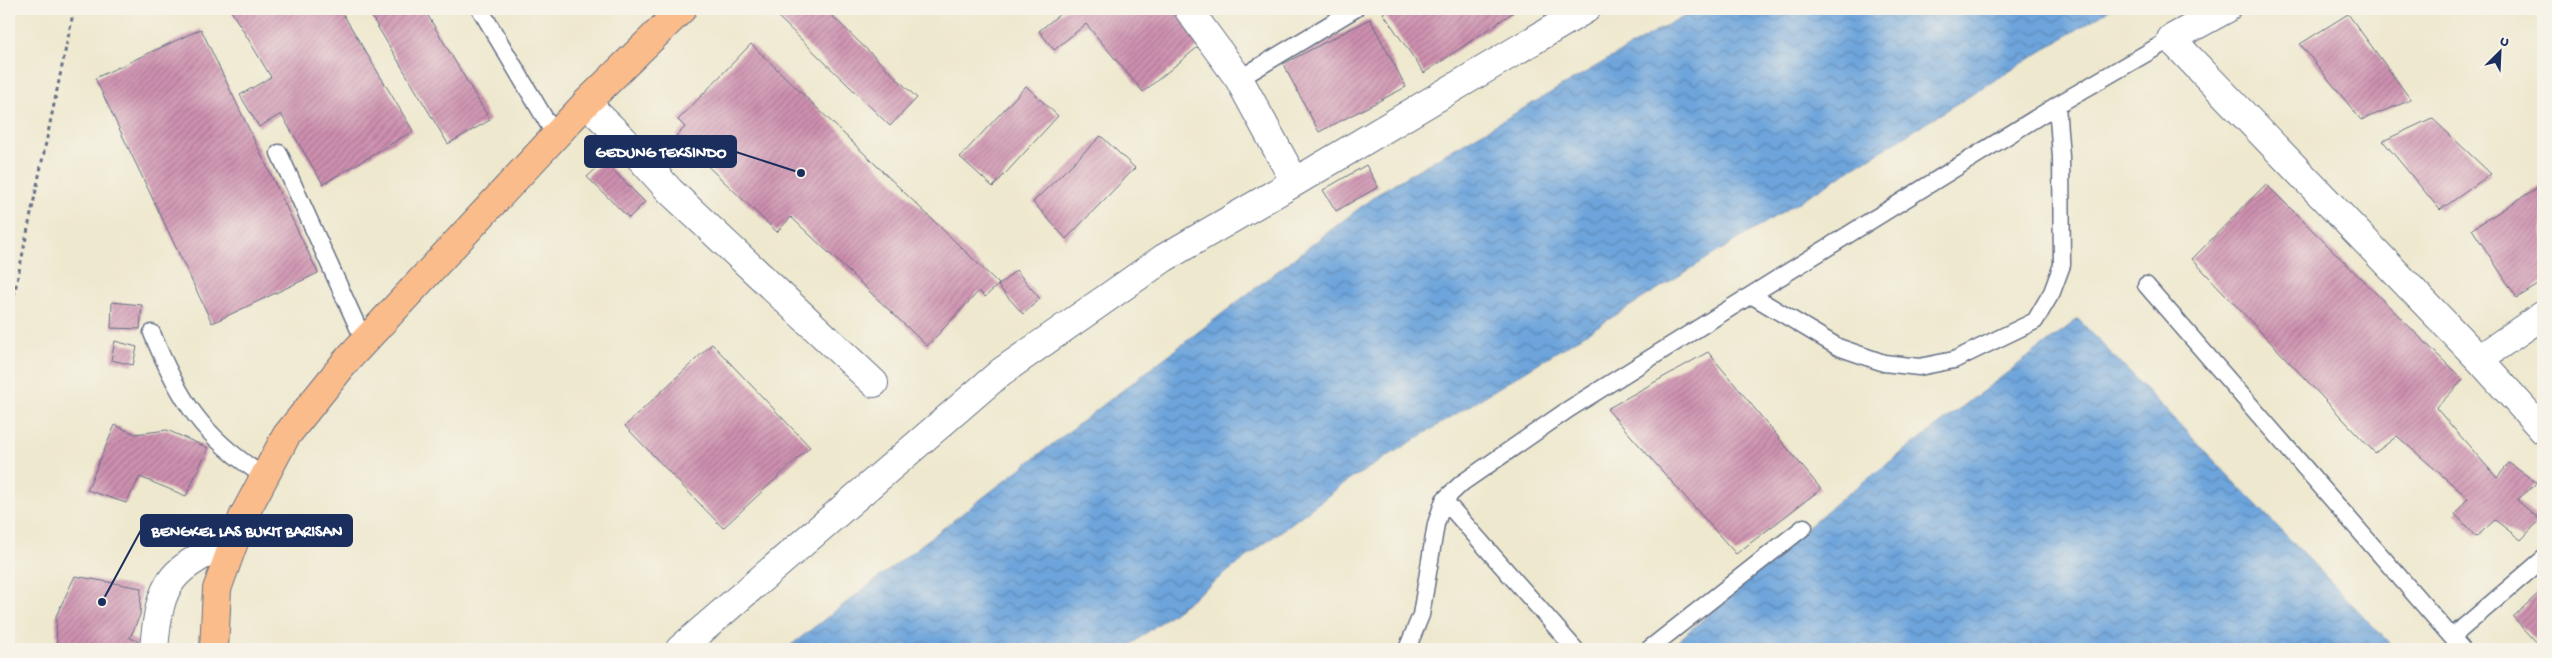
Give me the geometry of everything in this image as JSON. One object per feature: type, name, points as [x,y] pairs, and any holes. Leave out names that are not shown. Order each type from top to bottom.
[{"type":"highway","points":[[214,649],[218,589],[243,517],[286,436],[348,360],[586,103],[682,9]]},
{"type":"street","points":[[1188,9],[1239,79],[1295,182]]},
{"type":"street","points":[[680,649],[1001,372],[1164,258],[1586,9]]},
{"type":"street","points":[[2226,9],[2172,39],[2480,359],[2543,430]]},
{"type":"street","points":[[586,103],[670,191],[874,383]]},
{"type":"street","points":[[2480,359],[2543,315]]},
{"type":"street","points":[[154,649],[157,616],[166,585],[190,560],[235,539]]},
{"type":"lane","points":[[480,9],[556,137]]},
{"type":"lane","points":[[1239,79],[1355,9]]},
{"type":"lane","points":[[1407,649],[1421,615],[1436,524],[1444,500],[1462,483],[1569,409],[1751,295],[2057,105],[2172,39]]},
{"type":"lane","points":[[1751,295],[1838,347],[1884,363],[1919,367],[1954,360],[2034,321],[2052,292],[2062,264],[2061,157],[2057,105]]},
{"type":"lane","points":[[279,153],[365,343]]},
{"type":"lane","points":[[2146,285],[2457,643],[2543,559]]},
{"type":"lane","points":[[152,333],[184,402],[202,426],[242,462],[264,476]]},
{"type":"lane","points":[[1444,500],[1575,649]]},
{"type":"lane","points":[[1649,649],[1804,527]]},
{"type":"path","points":[[9,319],[74,9]]},
{"type":"water","points":[[1695,9],[2110,9],[1346,482],[1125,649],[786,649],[1383,190]]},
{"type":"water","points":[[2078,319],[2395,649],[1669,649],[1837,502]]},
{"type":"building","points":[[230,9],[340,9],[413,131],[323,184],[281,114],[259,127],[240,95],[271,77]]},
{"type":"building","points":[[367,9],[424,9],[490,120],[448,144]]},
{"type":"building","points":[[770,9],[825,9],[917,98],[890,126]]},
{"type":"building","points":[[1066,9],[1177,9],[1204,42],[1143,92],[1086,24],[1054,50],[1039,31]]},
{"type":"building","points":[[1389,9],[1514,9],[1515,11],[1424,73],[1383,13]]},
{"type":"building","points":[[2348,14],[2411,100],[2361,120],[2300,44]]},
{"type":"building","points":[[1370,19],[1406,87],[1319,132],[1283,64]]},
{"type":"building","points":[[201,29],[318,273],[212,323],[95,78]]},
{"type":"building","points":[[751,44],[999,284],[985,297],[979,291],[927,346],[791,217],[777,232],[676,136],[685,127],[678,120]]},
{"type":"building","points":[[1026,86],[1058,116],[993,187],[960,157]]},
{"type":"building","points":[[2432,118],[2491,174],[2440,210],[2383,141]]},
{"type":"building","points":[[1101,136],[1135,168],[1066,239],[1033,202]]},
{"type":"building","points":[[604,161],[645,202],[629,218],[587,177]]},
{"type":"building","points":[[1366,165],[1378,187],[1336,211],[1323,190]]},
{"type":"building","points":[[2266,184],[2463,380],[2436,408],[2497,478],[2509,463],[2537,483],[2517,500],[2540,520],[2521,540],[2495,520],[2476,537],[2455,514],[2468,498],[2397,436],[2375,453],[2192,259]]},
{"type":"building","points":[[2543,184],[2543,282],[2517,298],[2472,229]]},
{"type":"building","points":[[1016,270],[1040,299],[1023,314],[998,286]]},
{"type":"building","points":[[112,302],[142,305],[140,329],[111,328]]},
{"type":"building","points":[[115,341],[137,347],[133,365],[111,360]]},
{"type":"building","points":[[712,344],[810,447],[723,528],[625,426]]},
{"type":"building","points":[[1708,352],[1821,489],[1736,554],[1607,409]]},
{"type":"building","points":[[115,425],[135,434],[167,430],[208,448],[186,496],[140,477],[126,503],[87,490]]},
{"type":"building","points":[[75,576],[141,588],[140,615],[130,638],[138,641],[137,649],[57,649],[56,616]]},
{"type":"building","points":[[2543,589],[2543,649],[2513,617]]},
{"type":"place","name":"GEDUNG TEKSINDO","points":[[801,173]]},
{"type":"place","name":"BENGKEL LAS BUKIT BARISAN","points":[[102,602]]}]
